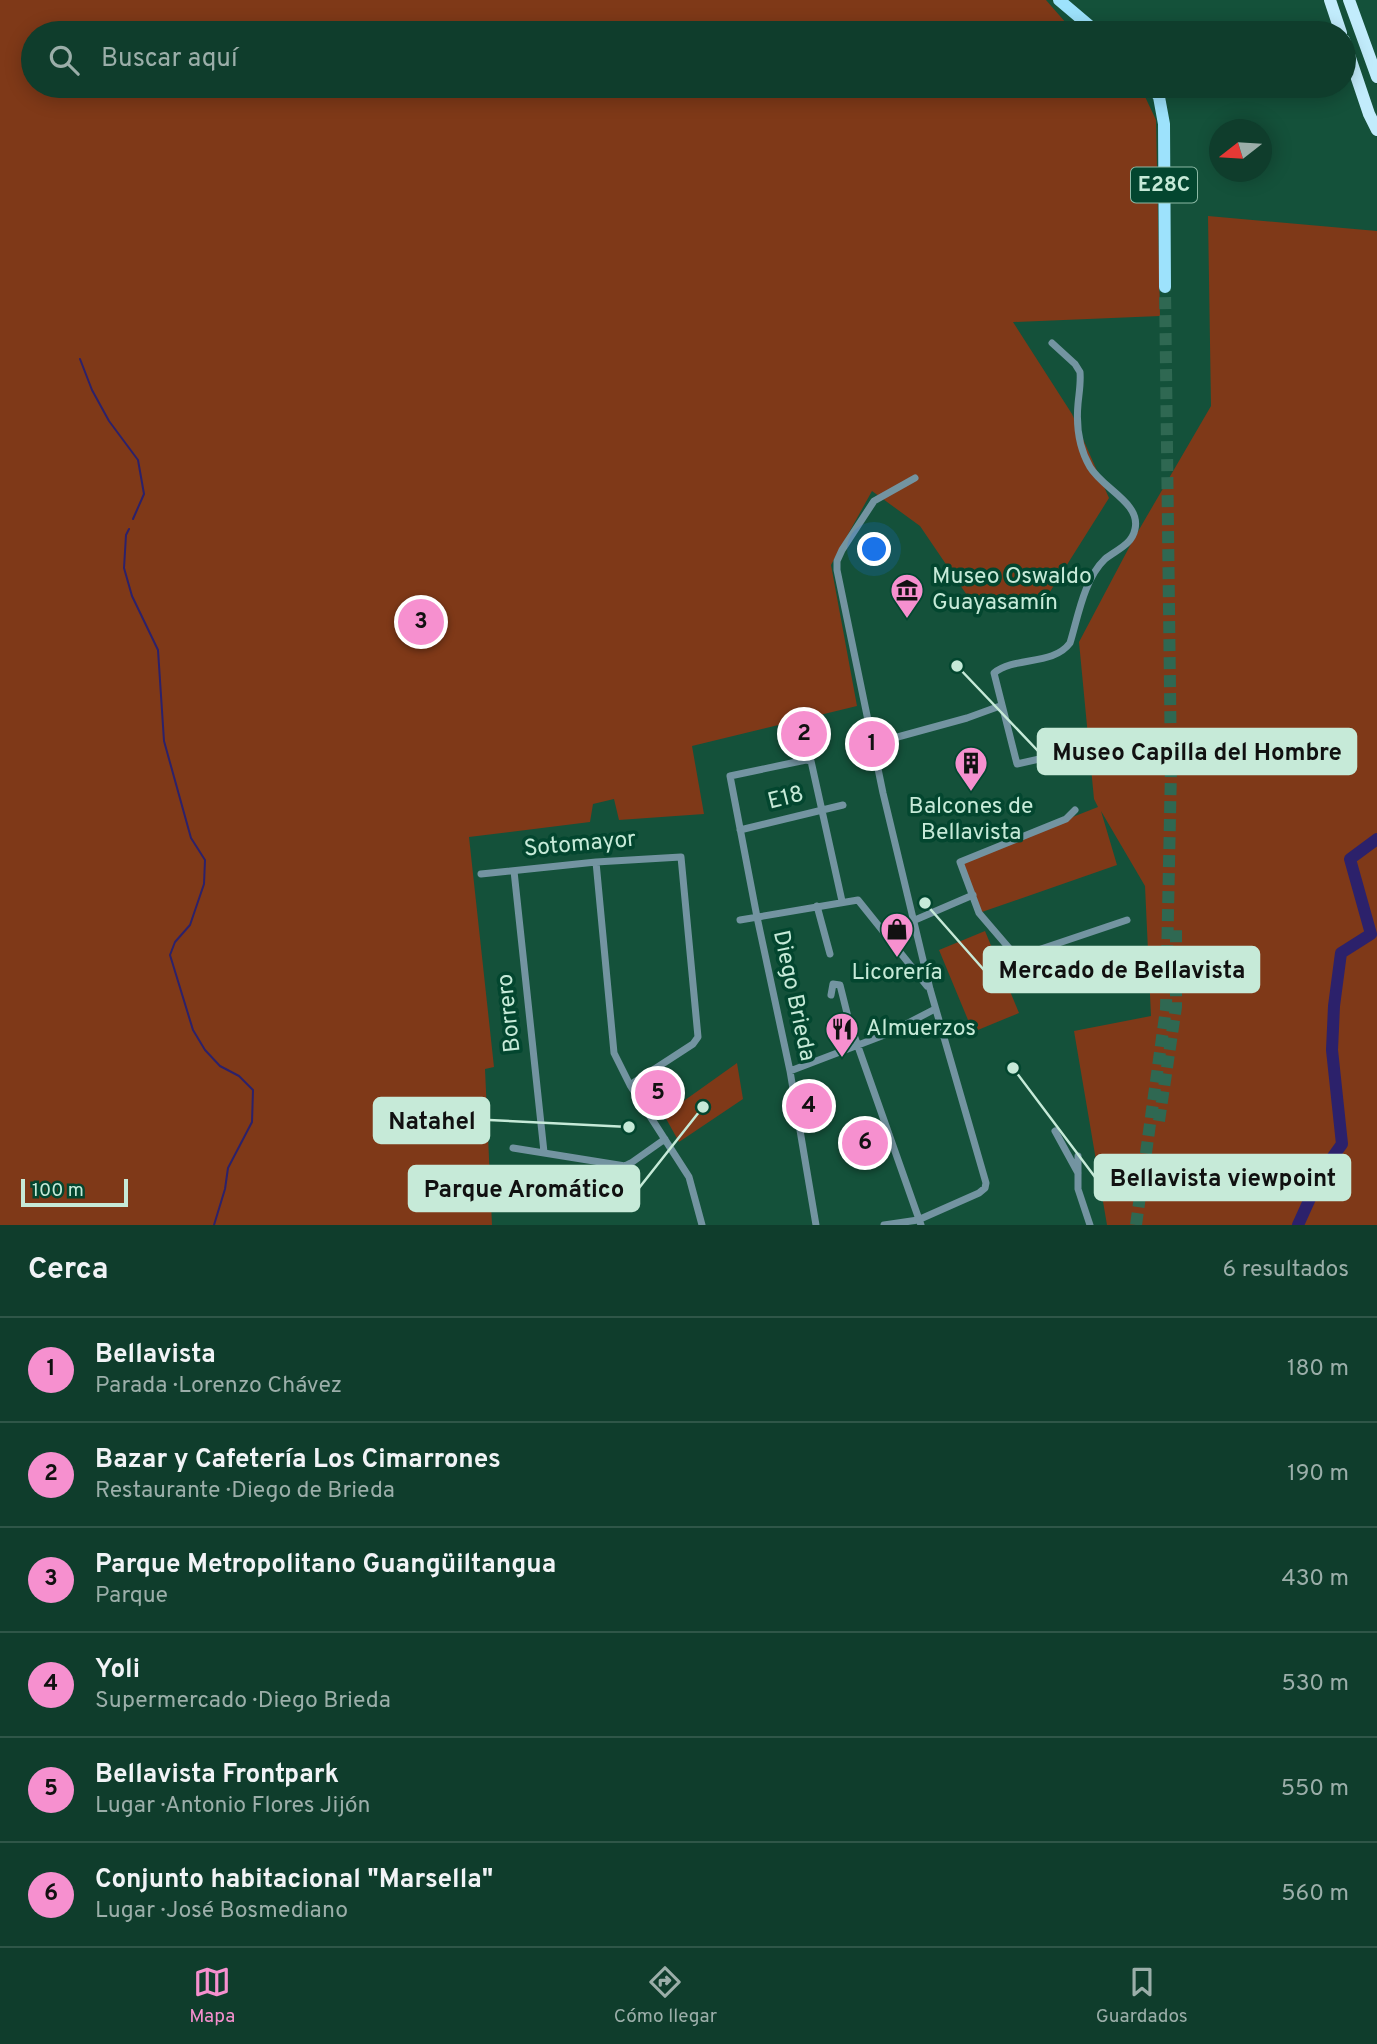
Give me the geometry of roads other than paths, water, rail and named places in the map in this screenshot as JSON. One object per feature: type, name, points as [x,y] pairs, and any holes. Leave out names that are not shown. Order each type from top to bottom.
[{"type":"highway","points":[[1330,0],[1337,21]]},
{"type":"highway","points":[[1349,0],[1377,76]]},
{"type":"highway","points":[[1356,77],[1368,114],[1377,130]]},
{"type":"main road","points":[[1059,0],[1084,21]]},
{"type":"main road","name":"E28C","points":[[1159,98],[1164,124],[1167,287],[1168,106],[1165,98]]},
{"type":"street","points":[[1052,343],[1080,372],[1078,431],[1091,467],[1108,488],[1129,503],[1136,520],[1130,541],[1104,561],[1091,581],[1070,643],[1058,653],[993,673],[1017,764],[1053,756]]},
{"type":"street","points":[[884,1225],[920,1222],[979,1193],[986,1183],[930,989],[872,744],[837,561],[874,501],[915,478]]},
{"type":"street","points":[[872,744],[967,718],[1000,705]]},
{"type":"street","name":"Diego Brieda","points":[[816,1225],[790,1071],[730,776],[810,760],[823,810]]},
{"type":"street","name":"E18","points":[[740,830],[843,805]]},
{"type":"street","points":[[823,810],[842,901]]},
{"type":"street","points":[[1074,810],[1065,820],[960,862],[979,913],[1014,955],[1035,951],[1127,920]]},
{"type":"street","name":"Sotomayor","points":[[481,874],[596,862],[678,856],[681,858],[698,1037],[693,1044],[630,1085]]},
{"type":"street","points":[[596,862],[613,1048],[630,1085],[690,1179],[702,1225]]},
{"type":"street","name":"Borrero","points":[[514,871],[544,1152]]},
{"type":"street","points":[[915,920],[973,895]]},
{"type":"street","points":[[740,920],[842,901],[860,901],[930,989]]},
{"type":"street","points":[[817,906],[830,954]]},
{"type":"street","points":[[831,995],[833,984],[841,985],[849,1021],[920,1222]]},
{"type":"street","points":[[790,1071],[909,1024],[935,1009]]},
{"type":"street","points":[[1055,1131],[1078,1174]]},
{"type":"street","points":[[513,1148],[625,1166],[664,1139]]},
{"type":"street","points":[[1078,1156],[1080,1197],[1090,1225]]},
{"type":"waterway","points":[[80,359],[92,390],[109,421],[138,460],[144,494],[133,519]]},
{"type":"waterway","points":[[129,529],[126,535],[124,568],[132,596],[158,650],[164,741],[191,838],[205,860],[204,884],[190,925],[175,942],[170,955],[193,1030],[205,1050],[220,1066],[239,1076],[253,1090],[252,1122],[228,1168],[214,1225]]},
{"type":"waterway","points":[[1298,1225],[1322,1172],[1342,1144],[1332,1050],[1341,953],[1371,934],[1350,859],[1377,839]]},
{"type":"tunnel","points":[[1136,1225],[1166,1009],[1171,768],[1165,287]]},
{"type":"tunnel","points":[[1159,1121],[1176,1007],[1176,927]]},
{"type":"place","name":"Museo Oswaldo Guayasamín","points":[[907,620]]},
{"type":"place","name":"Parque Metropolitano Guangüiltangua","points":[[421,622]]},
{"type":"place","name":"Museo Capilla del Hombre","points":[[957,666]]},
{"type":"place","name":"Bazar y Cafetería Los Cimarrones","points":[[804,734]]},
{"type":"place","name":"Bellavista","points":[[872,744]]},
{"type":"place","name":"Balcones de Bellavista","points":[[971,793]]},
{"type":"place","name":"Mercado de Bellavista","points":[[925,903]]},
{"type":"place","name":"Licorería","points":[[897,959]]},
{"type":"place","name":"Almuerzos","points":[[842,1059]]},
{"type":"place","name":"Bellavista viewpoint","points":[[1013,1068]]},
{"type":"place","name":"Bellavista Frontpark","points":[[658,1093]]},
{"type":"place","name":"Yoli","points":[[809,1106]]},
{"type":"place","name":"Parque Aromático","points":[[703,1107]]},
{"type":"place","name":"Natahel","points":[[629,1127]]},
{"type":"place","name":"Conjunto habitacional \"Marsella\"","points":[[865,1143]]}]
